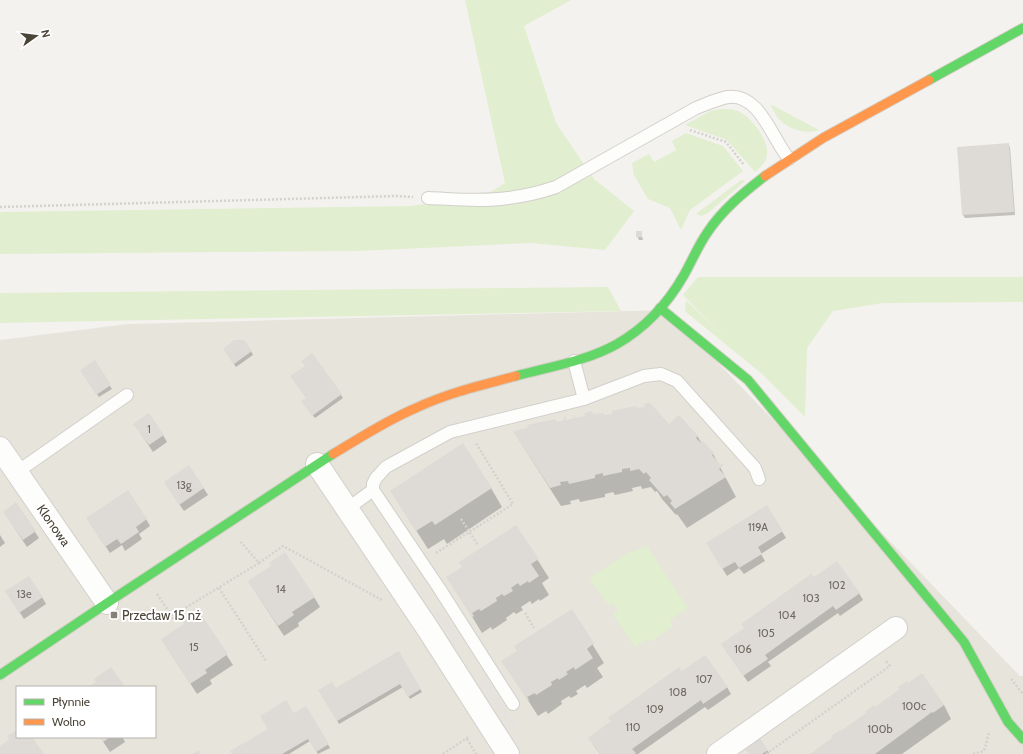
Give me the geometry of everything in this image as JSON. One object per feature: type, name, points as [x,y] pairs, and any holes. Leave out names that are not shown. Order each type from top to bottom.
[{"type":"street","points":[[0,675],[317,464],[385,423],[436,400],[469,388],[574,361],[614,346],[637,330],[660,308],[680,282],[712,226],[738,198],[750,188],[789,159],[828,134],[1023,28]]},
{"type":"street","points":[[660,308],[748,380],[964,642],[1008,722],[1023,739]]},
{"type":"street","name":"Klonowa","points":[[0,448],[107,603]]},
{"type":"street","points":[[317,464],[428,629],[508,754]]},
{"type":"street","points":[[718,754],[896,628]]},
{"type":"lane","points":[[428,198],[477,200],[508,198],[556,187],[696,108],[712,101],[729,97],[740,98],[750,102],[760,114],[783,152],[789,159]]},
{"type":"lane","points":[[574,361],[584,399]]},
{"type":"lane","points":[[513,704],[422,562],[373,490],[373,484],[376,478],[386,467],[450,432],[584,399],[644,376],[661,374],[677,381],[755,468],[759,479]]},
{"type":"lane","points":[[17,472],[128,395]]},
{"type":"lane","points":[[347,509],[373,490]]},
{"type":"path","points":[[687,128],[726,142],[746,168]]},
{"type":"path","points":[[0,207],[396,196],[428,198]]},
{"type":"path","points":[[422,562],[513,504],[466,428]]},
{"type":"path","points":[[461,519],[478,545]]},
{"type":"path","points":[[240,540],[259,563]]},
{"type":"path","points":[[172,616],[259,563],[282,546],[388,604]]},
{"type":"path","points":[[219,588],[266,661]]},
{"type":"path","points":[[153,589],[175,621]]},
{"type":"path","points":[[525,613],[534,628]]},
{"type":"path","points":[[766,754],[890,666],[874,644]]},
{"type":"path","points":[[443,754],[472,735]]},
{"type":"path","points":[[467,739],[476,754]]},
{"type":"shaded area","points":[[667,310],[1020,676],[1023,676],[1023,754],[0,754],[0,340],[128,324]]},
{"type":"shaded area","points":[[395,540],[415,572],[410,575],[389,543]]},
{"type":"shaded area","points":[[441,610],[461,642],[456,645],[435,614]]},
{"type":"shaded area","points":[[485,677],[516,725],[510,729],[479,681]]},
{"type":"green space","points":[[465,0],[571,0],[524,26],[556,123],[594,179],[634,211],[605,250],[531,243],[358,251],[0,254],[0,212],[411,206],[486,195],[505,183]]},
{"type":"green space","points":[[770,104],[819,130],[808,132],[797,130],[786,125],[778,118]]},
{"type":"green space","points":[[729,109],[740,112],[750,119],[759,130],[767,149],[767,155],[761,167],[755,172],[727,140],[685,125],[710,111]]},
{"type":"green space","points":[[686,133],[723,146],[743,171],[690,210],[681,230],[670,208],[648,199],[634,175],[632,163],[649,154],[654,162],[676,150],[672,141]]},
{"type":"green space","points":[[741,180],[745,181],[708,213],[701,216],[696,214]]},
{"type":"green space","points":[[698,277],[1023,277],[1023,302],[883,303],[833,311],[807,348],[805,417],[761,373],[686,312],[686,300],[725,338],[683,295]]},
{"type":"green space","points":[[608,287],[621,311],[0,323],[0,293]]},
{"type":"green space","points":[[647,546],[688,608],[670,620],[673,626],[650,642],[647,639],[635,647],[613,614],[618,611],[613,603],[609,606],[589,578],[628,553]]},
{"type":"building","points":[[1009,143],[1014,212],[962,215],[957,147]]},
{"type":"building","points":[[636,231],[642,231],[642,237],[636,237]]},
{"type":"building","points":[[234,340],[244,340],[252,351],[234,364],[223,349]]},
{"type":"building","points":[[312,353],[342,394],[312,416],[301,401],[306,398],[290,376],[305,366],[301,361]]},
{"type":"building","points":[[95,360],[111,385],[96,395],[80,370]]},
{"type":"building","points":[[650,403],[669,424],[679,415],[698,436],[696,438],[701,443],[703,441],[714,453],[712,455],[720,465],[723,463],[724,464],[719,469],[726,477],[675,509],[670,503],[672,501],[667,495],[664,497],[649,480],[651,478],[646,472],[644,474],[639,469],[630,471],[630,468],[622,469],[622,472],[603,476],[603,473],[595,475],[595,478],[569,484],[568,481],[560,482],[561,485],[550,488],[513,431],[528,428],[527,425],[556,419],[556,422],[564,420],[564,417],[566,417],[566,420],[574,418],[573,415],[575,415],[575,418],[585,416],[584,413],[591,411],[594,414],[612,414],[612,411],[636,406],[637,408],[645,407],[644,404]]},
{"type":"building","points":[[149,413],[164,435],[149,445],[133,424]]},
{"type":"building","points":[[463,443],[492,488],[435,525],[432,521],[416,531],[390,491]]},
{"type":"building","points":[[189,465],[204,488],[179,505],[164,482]]},
{"type":"building","points":[[128,490],[147,519],[136,527],[139,532],[121,544],[117,539],[105,547],[86,518]]},
{"type":"building","points":[[16,502],[36,531],[23,540],[3,512]]},
{"type":"building","points":[[767,505],[783,531],[758,547],[762,554],[739,568],[735,562],[722,569],[706,543]]},
{"type":"building","points":[[516,525],[539,559],[531,564],[539,576],[529,583],[528,581],[520,586],[518,583],[511,588],[513,591],[504,596],[502,594],[496,598],[497,601],[481,611],[479,609],[472,613],[474,616],[472,617],[446,577],[462,567],[459,562]]},
{"type":"building","points":[[285,552],[315,597],[292,612],[294,615],[278,626],[248,581],[271,566],[269,563]]},
{"type":"building","points":[[837,561],[860,593],[836,610],[833,606],[765,655],[768,659],[743,676],[721,644],[744,628],[741,624],[811,574],[814,577]]},
{"type":"building","points":[[29,576],[43,597],[19,613],[5,591]]},
{"type":"building","points":[[572,609],[594,643],[587,649],[593,658],[575,670],[574,667],[566,672],[568,674],[559,680],[558,678],[551,682],[552,685],[536,695],[535,693],[527,697],[529,700],[528,701],[501,661],[517,651],[514,646]]},
{"type":"building","points":[[198,610],[228,654],[205,670],[207,673],[190,684],[161,639],[184,624],[182,621]]},
{"type":"building","points":[[399,651],[421,689],[408,697],[400,684],[337,721],[318,690],[332,682],[336,688]]},
{"type":"building","points":[[705,655],[728,687],[703,704],[701,700],[632,749],[636,753],[600,754],[588,738],[611,721],[608,718],[679,667],[682,671]]},
{"type":"building","points":[[111,667],[124,686],[90,686],[96,682],[94,679]]},
{"type":"building","points":[[922,673],[944,705],[933,713],[932,712],[875,754],[810,754],[832,738],[831,736],[840,730],[841,731],[866,713],[865,712],[874,705],[875,707],[900,689],[898,687],[907,681],[908,683]]},
{"type":"building","points":[[286,700],[294,713],[306,706],[329,744],[316,752],[308,739],[282,754],[232,754],[230,751],[268,729],[260,716]]},
{"type":"building","points":[[16,731],[16,738],[33,738],[44,754],[0,754],[0,746],[9,740],[7,736]]},
{"type":"building","points":[[759,737],[768,750],[762,754],[749,754],[744,748]]},
{"type":"building","points":[[101,738],[109,738],[103,742]]},
{"type":"building","points":[[199,750],[201,754],[192,754]]},
{"type":"traffic: fast","points":[[929,80],[1023,28]]},
{"type":"traffic: fast","points":[[516,376],[593,355],[627,338],[646,323],[663,305],[678,285],[704,238],[719,217],[741,195],[765,176]]},
{"type":"traffic: fast","points":[[660,308],[748,380],[964,642],[1008,722],[1023,739]]},
{"type":"traffic: fast","points":[[0,675],[333,454]]},
{"type":"traffic: slow","points":[[765,176],[823,138],[929,80]]},
{"type":"traffic: slow","points":[[333,454],[384,424],[428,403],[465,390],[516,376]]},
{"type":"place","name":"Przecław 15 nż","points":[[114,615]]}]
